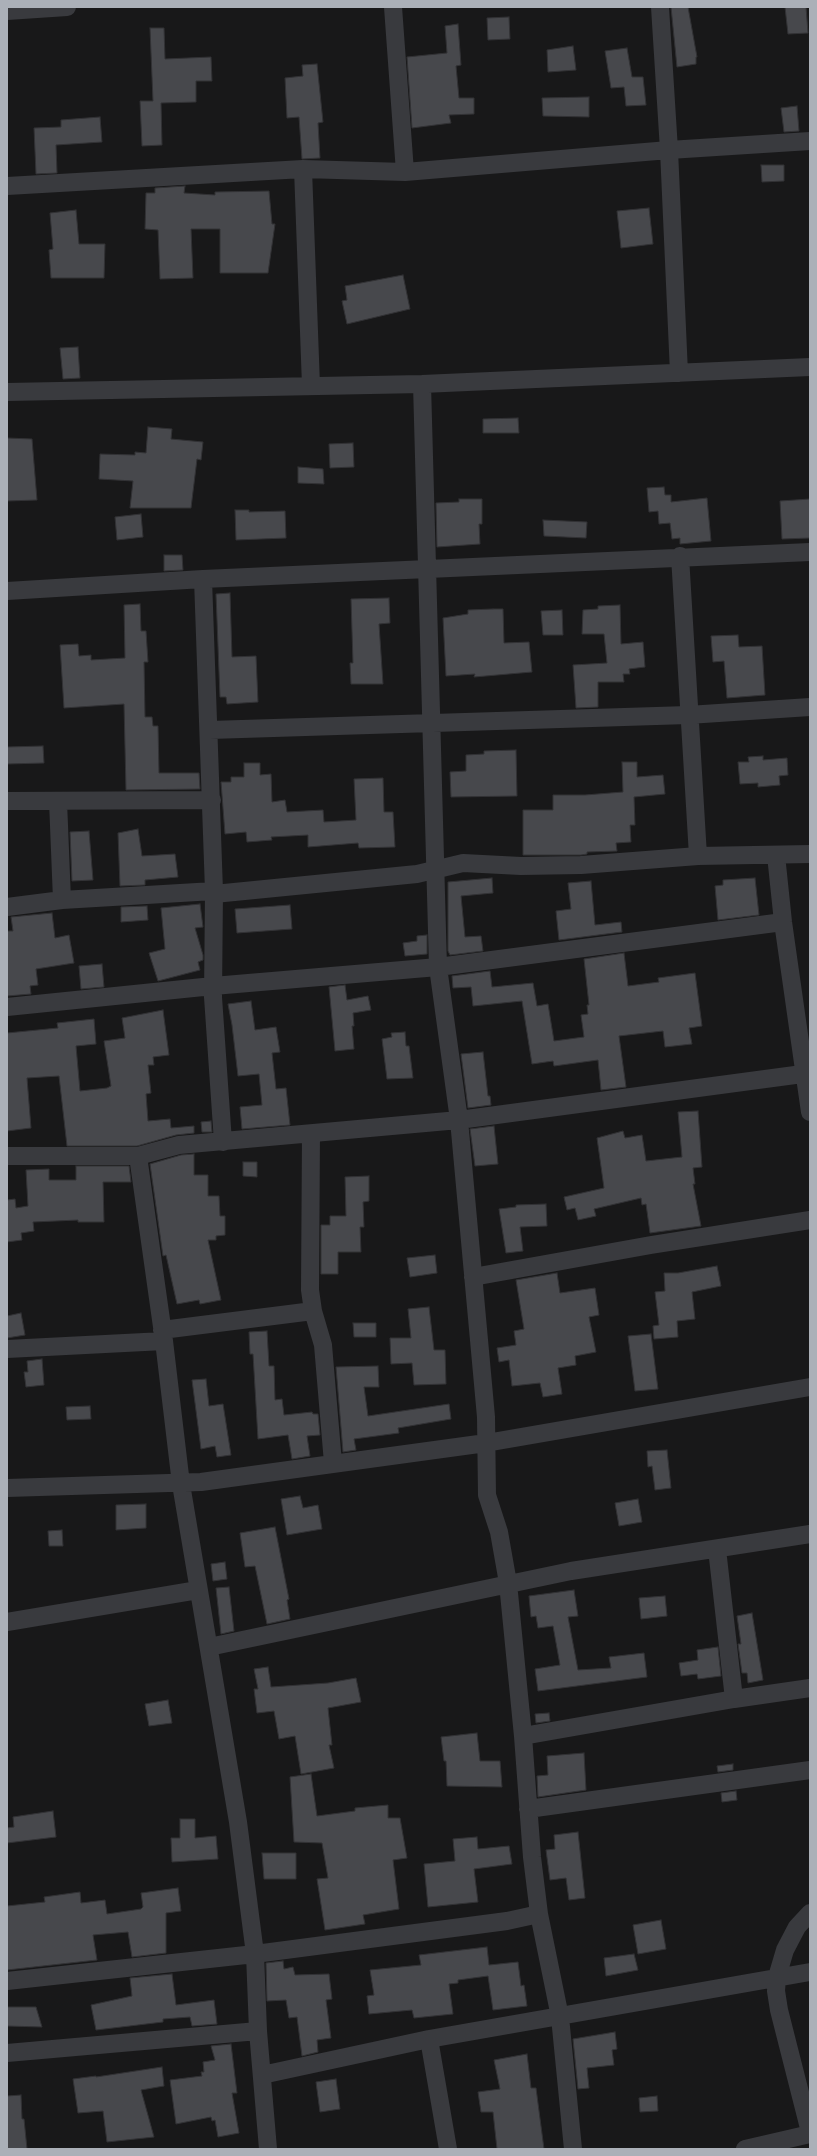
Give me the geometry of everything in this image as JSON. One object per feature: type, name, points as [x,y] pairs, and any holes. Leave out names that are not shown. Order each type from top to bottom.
[{"type":"street","points":[[7,12],[67,7]]},
{"type":"street","points":[[393,7],[405,172]]},
{"type":"street","points":[[660,7],[669,150],[679,373]]},
{"type":"street","points":[[7,186],[303,168],[405,172],[669,150],[810,141]]},
{"type":"street","points":[[303,168],[311,386]]},
{"type":"street","points":[[7,392],[422,384],[810,367]]},
{"type":"street","points":[[422,384],[438,967],[459,1120],[486,1417],[487,1495],[499,1532],[508,1583],[539,1914],[560,2017],[574,2149]]},
{"type":"street","points":[[7,592],[203,579],[680,556],[810,552]]},
{"type":"street","points":[[680,556],[688,715],[698,856]]},
{"type":"street","points":[[203,579],[212,800],[214,892],[213,986],[223,1142]]},
{"type":"street","points":[[210,730],[688,715],[810,707]]},
{"type":"street","points":[[7,801],[212,800]]},
{"type":"street","points":[[58,801],[62,900]]},
{"type":"street","points":[[776,854],[783,922],[807,1074],[810,1112]]},
{"type":"street","points":[[7,907],[62,900],[214,892],[435,871],[463,863],[521,866],[581,865],[698,856],[810,854]]},
{"type":"street","points":[[7,1007],[213,986],[438,967],[783,922]]},
{"type":"street","points":[[7,1156],[138,1156],[179,1145],[459,1120],[807,1074]]},
{"type":"street","points":[[311,1134],[309,1258],[310,1290],[313,1311],[323,1345],[333,1463]]},
{"type":"street","points":[[138,1156],[163,1336],[181,1484],[238,1822],[255,1954],[258,2031],[267,2149]]},
{"type":"street","points":[[473,1277],[651,1245],[810,1220]]},
{"type":"street","points":[[7,1349],[163,1336],[313,1311]]},
{"type":"street","points":[[7,1488],[181,1484],[486,1443],[810,1387]]},
{"type":"street","points":[[209,1647],[508,1583],[571,1571],[810,1534]]},
{"type":"street","points":[[717,1549],[734,1699]]},
{"type":"street","points":[[7,1622],[198,1590]]},
{"type":"street","points":[[523,1736],[734,1699],[810,1688]]},
{"type":"street","points":[[528,1809],[810,1770]]},
{"type":"street","points":[[745,2149],[810,2133],[779,2010],[777,1977],[785,1950],[797,1927],[810,1913]]},
{"type":"street","points":[[7,1981],[255,1954],[507,1921],[539,1914]]},
{"type":"street","points":[[262,2075],[429,2039],[810,1972]]},
{"type":"street","points":[[7,2053],[258,2031]]},
{"type":"street","points":[[429,2039],[448,2149]]},
{"type":"building","points":[[671,7],[688,7],[697,57],[696,64],[677,67]]},
{"type":"building","points":[[785,7],[806,7],[808,33],[788,34]]},
{"type":"building","points":[[509,17],[510,39],[488,40],[487,18]]},
{"type":"building","points":[[458,24],[461,65],[456,66],[459,98],[474,98],[474,114],[449,115],[451,123],[412,128],[407,57],[447,53],[445,26]]},
{"type":"building","points":[[150,28],[164,28],[165,59],[211,57],[212,81],[196,81],[196,102],[161,103],[162,145],[142,146],[140,101],[153,101]]},
{"type":"building","points":[[573,46],[576,70],[548,72],[547,50]]},
{"type":"building","points":[[627,48],[632,77],[643,77],[646,105],[626,106],[624,87],[611,88],[605,51]]},
{"type":"building","points":[[317,64],[323,122],[318,123],[320,158],[302,159],[299,117],[287,118],[285,78],[303,76],[302,65]]},
{"type":"building","points":[[589,97],[589,117],[543,116],[542,98]]},
{"type":"building","points":[[797,106],[799,131],[784,132],[781,108]]},
{"type":"building","points":[[100,117],[102,142],[56,145],[57,173],[36,174],[34,128],[61,127],[61,120]]},
{"type":"building","points":[[761,165],[784,165],[784,181],[762,182]]},
{"type":"building","points":[[185,186],[184,193],[215,195],[215,192],[269,191],[272,224],[275,224],[268,273],[220,273],[220,229],[191,229],[193,278],[160,279],[158,230],[145,229],[146,193],[155,193],[155,188]]},
{"type":"building","points":[[649,208],[653,244],[621,248],[617,211]]},
{"type":"building","points":[[76,210],[79,244],[105,244],[104,278],[51,278],[49,250],[53,249],[50,213]]},
{"type":"building","points":[[403,275],[410,309],[347,324],[342,301],[347,300],[345,286]]},
{"type":"building","points":[[78,347],[80,378],[63,379],[60,348]]},
{"type":"building","points":[[518,418],[519,433],[483,433],[483,419]]},
{"type":"building","points":[[148,427],[172,429],[171,439],[203,442],[201,460],[197,459],[191,508],[130,508],[133,481],[99,479],[100,454],[135,455],[135,452],[146,453]]},
{"type":"building","points":[[7,438],[32,439],[37,500],[7,501]]},
{"type":"building","points":[[353,443],[354,467],[330,468],[329,444]]},
{"type":"building","points":[[298,467],[323,469],[324,484],[298,483]]},
{"type":"building","points":[[664,487],[665,495],[671,495],[671,502],[707,498],[711,541],[680,544],[680,538],[672,539],[670,523],[659,524],[658,511],[649,512],[647,488]]},
{"type":"building","points":[[459,499],[482,499],[482,524],[479,524],[480,544],[437,547],[436,503],[459,502]]},
{"type":"building","points":[[810,499],[810,538],[782,539],[780,501]]},
{"type":"building","points":[[235,510],[249,510],[249,512],[285,511],[286,538],[236,540]]},
{"type":"building","points":[[141,514],[143,537],[117,540],[115,517]]},
{"type":"building","points":[[543,520],[587,522],[586,538],[544,536]]},
{"type":"building","points":[[164,555],[182,555],[183,570],[164,571]]},
{"type":"building","points":[[230,593],[232,657],[256,656],[258,702],[227,704],[226,697],[220,697],[216,594]]},
{"type":"building","points":[[389,598],[390,623],[379,624],[383,684],[351,684],[350,663],[353,663],[351,599]]},
{"type":"building","points":[[140,604],[141,631],[146,631],[148,662],[144,662],[145,717],[152,717],[153,726],[158,726],[159,773],[199,773],[200,789],[126,790],[124,704],[64,708],[60,645],[78,644],[79,656],[91,655],[91,660],[125,658],[124,605]]},
{"type":"building","points":[[620,605],[621,644],[643,642],[645,667],[629,669],[630,674],[623,674],[624,682],[598,682],[598,707],[576,708],[573,665],[607,663],[604,634],[582,634],[583,610],[598,609],[598,606]]},
{"type":"building","points":[[503,609],[504,643],[529,642],[532,672],[474,677],[475,674],[446,676],[443,618],[468,614],[468,610]]},
{"type":"building","points":[[562,610],[563,635],[543,635],[541,611]]},
{"type":"building","points":[[738,635],[739,647],[762,646],[765,695],[727,698],[724,661],[713,662],[711,636]]},
{"type":"building","points":[[43,746],[44,763],[7,764],[7,747]]},
{"type":"building","points":[[516,750],[517,796],[451,797],[450,772],[466,771],[466,755],[484,754],[484,751]]},
{"type":"building","points":[[763,756],[763,760],[787,758],[788,775],[779,776],[780,785],[758,787],[758,783],[740,784],[738,762],[749,762],[748,757]]},
{"type":"building","points":[[622,762],[637,762],[637,777],[663,775],[665,794],[634,797],[635,825],[630,825],[631,842],[616,843],[617,851],[587,852],[587,854],[581,855],[523,855],[523,810],[553,810],[553,795],[585,795],[623,792]]},
{"type":"building","points":[[244,763],[260,763],[260,775],[271,774],[272,802],[285,800],[287,812],[323,810],[324,822],[356,820],[354,779],[383,778],[384,812],[393,812],[395,847],[359,848],[358,843],[308,847],[308,835],[271,837],[272,840],[247,842],[246,832],[225,834],[221,782],[231,782],[231,777],[244,777]]},
{"type":"building","points":[[138,829],[142,856],[175,854],[178,877],[145,880],[145,885],[120,886],[118,833]]},
{"type":"building","points":[[89,831],[93,880],[72,881],[70,832]]},
{"type":"building","points":[[492,878],[493,893],[461,896],[465,937],[481,936],[483,951],[450,955],[448,951],[448,882]]},
{"type":"building","points":[[755,878],[759,915],[718,920],[715,886],[723,885],[723,880]]},
{"type":"building","points":[[591,881],[595,925],[621,922],[622,932],[559,940],[556,911],[571,909],[568,883]]},
{"type":"building","points":[[200,904],[203,927],[195,928],[203,955],[203,960],[198,962],[200,970],[158,981],[149,953],[165,949],[161,908]]},
{"type":"building","points":[[290,905],[292,929],[237,933],[235,909]]},
{"type":"building","points":[[147,906],[148,920],[121,922],[121,907]]},
{"type":"building","points":[[52,913],[55,938],[69,935],[74,963],[36,969],[38,985],[30,986],[31,994],[7,996],[7,931],[13,931],[11,917]]},
{"type":"building","points":[[427,935],[427,954],[405,956],[403,943],[417,941],[417,936]]},
{"type":"building","points":[[624,953],[628,986],[659,982],[658,978],[695,973],[702,1026],[689,1028],[692,1044],[665,1047],[663,1031],[619,1036],[626,1087],[601,1090],[598,1060],[554,1066],[553,1061],[532,1064],[522,1001],[473,1006],[471,987],[453,988],[452,976],[490,971],[492,987],[533,983],[537,1006],[548,1004],[554,1041],[584,1037],[581,1015],[588,1014],[587,1005],[589,1005],[584,959]]},
{"type":"building","points":[[102,964],[104,987],[81,989],[79,966]]},
{"type":"building","points":[[345,985],[347,1000],[368,996],[371,1010],[353,1013],[354,1026],[352,1026],[354,1049],[335,1051],[329,987]]},
{"type":"building","points":[[251,1001],[255,1030],[276,1027],[280,1052],[272,1053],[276,1089],[286,1088],[290,1125],[242,1129],[240,1107],[262,1105],[259,1074],[238,1076],[228,1004]]},
{"type":"building","points":[[163,1010],[169,1055],[153,1057],[154,1065],[148,1065],[151,1093],[146,1094],[148,1121],[170,1119],[171,1128],[194,1126],[194,1133],[176,1135],[137,1146],[67,1146],[59,1076],[27,1078],[31,1128],[7,1131],[7,1033],[58,1028],[57,1023],[94,1019],[96,1044],[76,1046],[80,1091],[107,1088],[111,1086],[104,1041],[125,1038],[122,1018]]},
{"type":"building","points":[[405,1032],[406,1046],[409,1046],[413,1078],[387,1079],[382,1039],[392,1037],[391,1033]]},
{"type":"building","points":[[483,1052],[488,1096],[490,1096],[491,1105],[468,1108],[461,1054]]},
{"type":"building","points":[[698,1111],[702,1167],[693,1168],[695,1184],[693,1184],[701,1226],[650,1233],[646,1204],[642,1205],[641,1198],[594,1209],[596,1216],[578,1220],[575,1208],[567,1210],[564,1197],[604,1188],[597,1138],[623,1131],[625,1138],[642,1135],[646,1161],[682,1157],[678,1112]]},
{"type":"building","points":[[211,1121],[212,1132],[202,1132],[201,1122]]},
{"type":"building","points":[[494,1126],[498,1164],[475,1166],[470,1129]]},
{"type":"building","points":[[194,1154],[194,1175],[208,1175],[208,1196],[219,1196],[220,1216],[225,1216],[225,1235],[216,1236],[216,1240],[208,1240],[221,1300],[200,1304],[199,1300],[177,1304],[166,1255],[163,1256],[150,1164],[181,1155]]},
{"type":"building","points":[[243,1162],[257,1162],[257,1177],[243,1176]]},
{"type":"building","points":[[76,1166],[129,1166],[131,1182],[103,1182],[104,1222],[78,1222],[78,1220],[33,1222],[34,1231],[21,1233],[22,1240],[7,1242],[7,1200],[15,1199],[16,1208],[28,1206],[26,1170],[49,1169],[49,1180],[76,1180]]},
{"type":"building","points":[[369,1176],[369,1201],[363,1202],[364,1227],[360,1227],[361,1252],[338,1252],[338,1274],[321,1274],[321,1225],[330,1225],[330,1216],[346,1216],[345,1177]]},
{"type":"building","points":[[546,1204],[547,1226],[520,1227],[523,1251],[506,1253],[499,1209],[516,1207],[516,1205]]},
{"type":"building","points":[[435,1255],[437,1273],[410,1277],[407,1258]]},
{"type":"building","points":[[717,1266],[721,1286],[692,1292],[695,1319],[677,1321],[678,1337],[654,1339],[653,1326],[659,1325],[655,1292],[665,1291],[664,1273],[678,1273]]},
{"type":"building","points":[[557,1273],[560,1293],[595,1288],[599,1315],[589,1317],[596,1352],[575,1356],[576,1365],[558,1368],[562,1394],[543,1397],[540,1383],[512,1386],[509,1360],[499,1362],[497,1348],[516,1345],[514,1331],[524,1329],[516,1280]]},
{"type":"building","points":[[429,1307],[434,1350],[445,1350],[446,1384],[414,1385],[412,1363],[391,1364],[390,1338],[411,1338],[408,1309]]},
{"type":"building","points":[[21,1313],[25,1335],[7,1338],[7,1316]]},
{"type":"building","points":[[353,1323],[376,1323],[376,1337],[354,1337]]},
{"type":"building","points":[[267,1331],[269,1366],[274,1366],[275,1400],[282,1399],[284,1415],[312,1412],[313,1414],[318,1414],[320,1435],[307,1436],[310,1456],[292,1459],[288,1435],[258,1439],[253,1354],[250,1354],[249,1332]]},
{"type":"building","points":[[651,1334],[658,1389],[635,1391],[628,1336]]},
{"type":"building","points":[[42,1359],[44,1385],[26,1387],[24,1372],[28,1372],[27,1361]]},
{"type":"building","points":[[378,1366],[379,1387],[364,1387],[368,1416],[449,1404],[451,1419],[398,1428],[399,1433],[354,1439],[356,1450],[343,1452],[336,1367]]},
{"type":"building","points":[[206,1379],[209,1406],[223,1404],[231,1455],[217,1457],[215,1446],[201,1449],[192,1380]]},
{"type":"building","points":[[90,1406],[91,1419],[67,1420],[66,1407]]},
{"type":"building","points":[[667,1450],[671,1488],[655,1490],[652,1466],[648,1467],[647,1451]]},
{"type":"building","points":[[300,1496],[303,1508],[318,1505],[322,1529],[287,1535],[281,1499]]},
{"type":"building","points":[[638,1499],[642,1522],[619,1526],[615,1503]]},
{"type":"building","points":[[146,1504],[146,1528],[116,1530],[116,1505]]},
{"type":"building","points":[[275,1527],[289,1599],[287,1600],[290,1619],[267,1624],[255,1566],[245,1567],[240,1533]]},
{"type":"building","points":[[62,1530],[63,1546],[49,1546],[48,1531]]},
{"type":"building","points":[[225,1562],[227,1579],[213,1581],[211,1564]]},
{"type":"building","points":[[229,1587],[234,1631],[221,1634],[216,1588]]},
{"type":"building","points":[[574,1590],[578,1616],[568,1617],[578,1670],[611,1668],[609,1657],[644,1653],[647,1677],[538,1691],[535,1669],[560,1665],[553,1626],[538,1628],[536,1616],[531,1617],[529,1596]]},
{"type":"building","points":[[665,1596],[667,1616],[641,1619],[639,1598]]},
{"type":"building","points":[[752,1613],[763,1680],[748,1683],[747,1673],[742,1673],[738,1644],[741,1644],[737,1616]]},
{"type":"building","points":[[718,1647],[721,1676],[698,1679],[697,1674],[681,1676],[679,1663],[698,1660],[697,1650]]},
{"type":"building","points":[[268,1667],[271,1687],[328,1683],[356,1678],[361,1702],[328,1708],[332,1745],[329,1745],[334,1768],[301,1774],[295,1736],[279,1739],[274,1711],[257,1713],[254,1689],[258,1689],[254,1669]]},
{"type":"building","points":[[168,1700],[172,1723],[149,1726],[145,1704]]},
{"type":"building","points":[[549,1713],[550,1721],[536,1723],[535,1714]]},
{"type":"building","points":[[477,1733],[480,1761],[500,1761],[502,1787],[447,1786],[446,1761],[444,1761],[441,1737]]},
{"type":"building","points":[[584,1753],[586,1790],[538,1797],[537,1776],[548,1775],[547,1756]]},
{"type":"building","points":[[733,1764],[733,1770],[718,1772],[717,1766]]},
{"type":"building","points":[[311,1774],[317,1816],[355,1811],[355,1808],[388,1805],[388,1818],[400,1818],[407,1858],[393,1860],[399,1909],[363,1915],[365,1924],[325,1930],[317,1879],[328,1878],[322,1843],[294,1842],[290,1777]]},
{"type":"building","points":[[736,1791],[737,1800],[722,1802],[721,1793]]},
{"type":"building","points":[[53,1811],[56,1837],[7,1843],[7,1828],[14,1827],[13,1817]]},
{"type":"building","points":[[180,1819],[195,1819],[195,1838],[216,1836],[218,1859],[172,1862],[171,1838],[180,1838]]},
{"type":"building","points":[[578,1832],[585,1898],[569,1900],[566,1878],[550,1880],[546,1850],[555,1849],[554,1835]]},
{"type":"building","points":[[477,1837],[478,1849],[509,1846],[512,1864],[474,1869],[478,1902],[428,1907],[424,1864],[455,1861],[453,1839]]},
{"type":"building","points":[[262,1853],[296,1853],[296,1879],[264,1879]]},
{"type":"building","points":[[178,1888],[181,1911],[166,1913],[166,1953],[132,1957],[128,1932],[93,1935],[97,1960],[7,1970],[7,1906],[45,1902],[44,1897],[80,1892],[81,1903],[105,1900],[107,1914],[141,1909],[143,1907],[141,1893]]},
{"type":"building","points":[[661,1920],[666,1949],[638,1954],[633,1925]]},
{"type":"building","points":[[487,1947],[489,1965],[518,1962],[521,1986],[524,1985],[527,2006],[493,2010],[488,1976],[458,1980],[458,1983],[449,1984],[453,2014],[414,2018],[412,2010],[369,2014],[367,1996],[374,1995],[370,1970],[421,1965],[419,1955]]},
{"type":"building","points":[[634,1954],[638,1970],[606,1976],[604,1958]]},
{"type":"building","points":[[283,1961],[284,1969],[293,1967],[295,1975],[329,1974],[332,1999],[326,2000],[331,2038],[317,2040],[318,2052],[302,2056],[297,2017],[289,2018],[286,2000],[267,2001],[266,1963]]},
{"type":"building","points":[[172,1974],[176,2005],[214,2000],[217,2024],[192,2026],[190,2017],[163,2019],[163,2022],[96,2030],[91,2005],[132,1996],[130,1978]]},
{"type":"building","points":[[7,2007],[36,2007],[42,2027],[7,2026]]},
{"type":"building","points":[[615,2032],[617,2049],[612,2050],[614,2065],[587,2068],[589,2088],[578,2089],[573,2039]]},
{"type":"building","points":[[231,2044],[237,2093],[232,2093],[239,2133],[218,2137],[215,2120],[212,2121],[211,2117],[176,2124],[170,2080],[202,2076],[201,2072],[204,2072],[203,2062],[215,2060],[211,2046]]},
{"type":"building","points":[[527,2054],[531,2088],[536,2088],[544,2149],[497,2149],[493,2112],[481,2112],[478,2092],[500,2089],[494,2060]]},
{"type":"building","points":[[162,2067],[164,2086],[141,2090],[154,2137],[107,2142],[103,2111],[78,2113],[73,2079]]},
{"type":"building","points":[[336,2079],[340,2109],[320,2112],[316,2082]]},
{"type":"building","points":[[21,2095],[22,2119],[24,2119],[27,2149],[7,2149],[7,2096]]},
{"type":"building","points":[[657,2096],[658,2111],[640,2112],[639,2098]]}]
